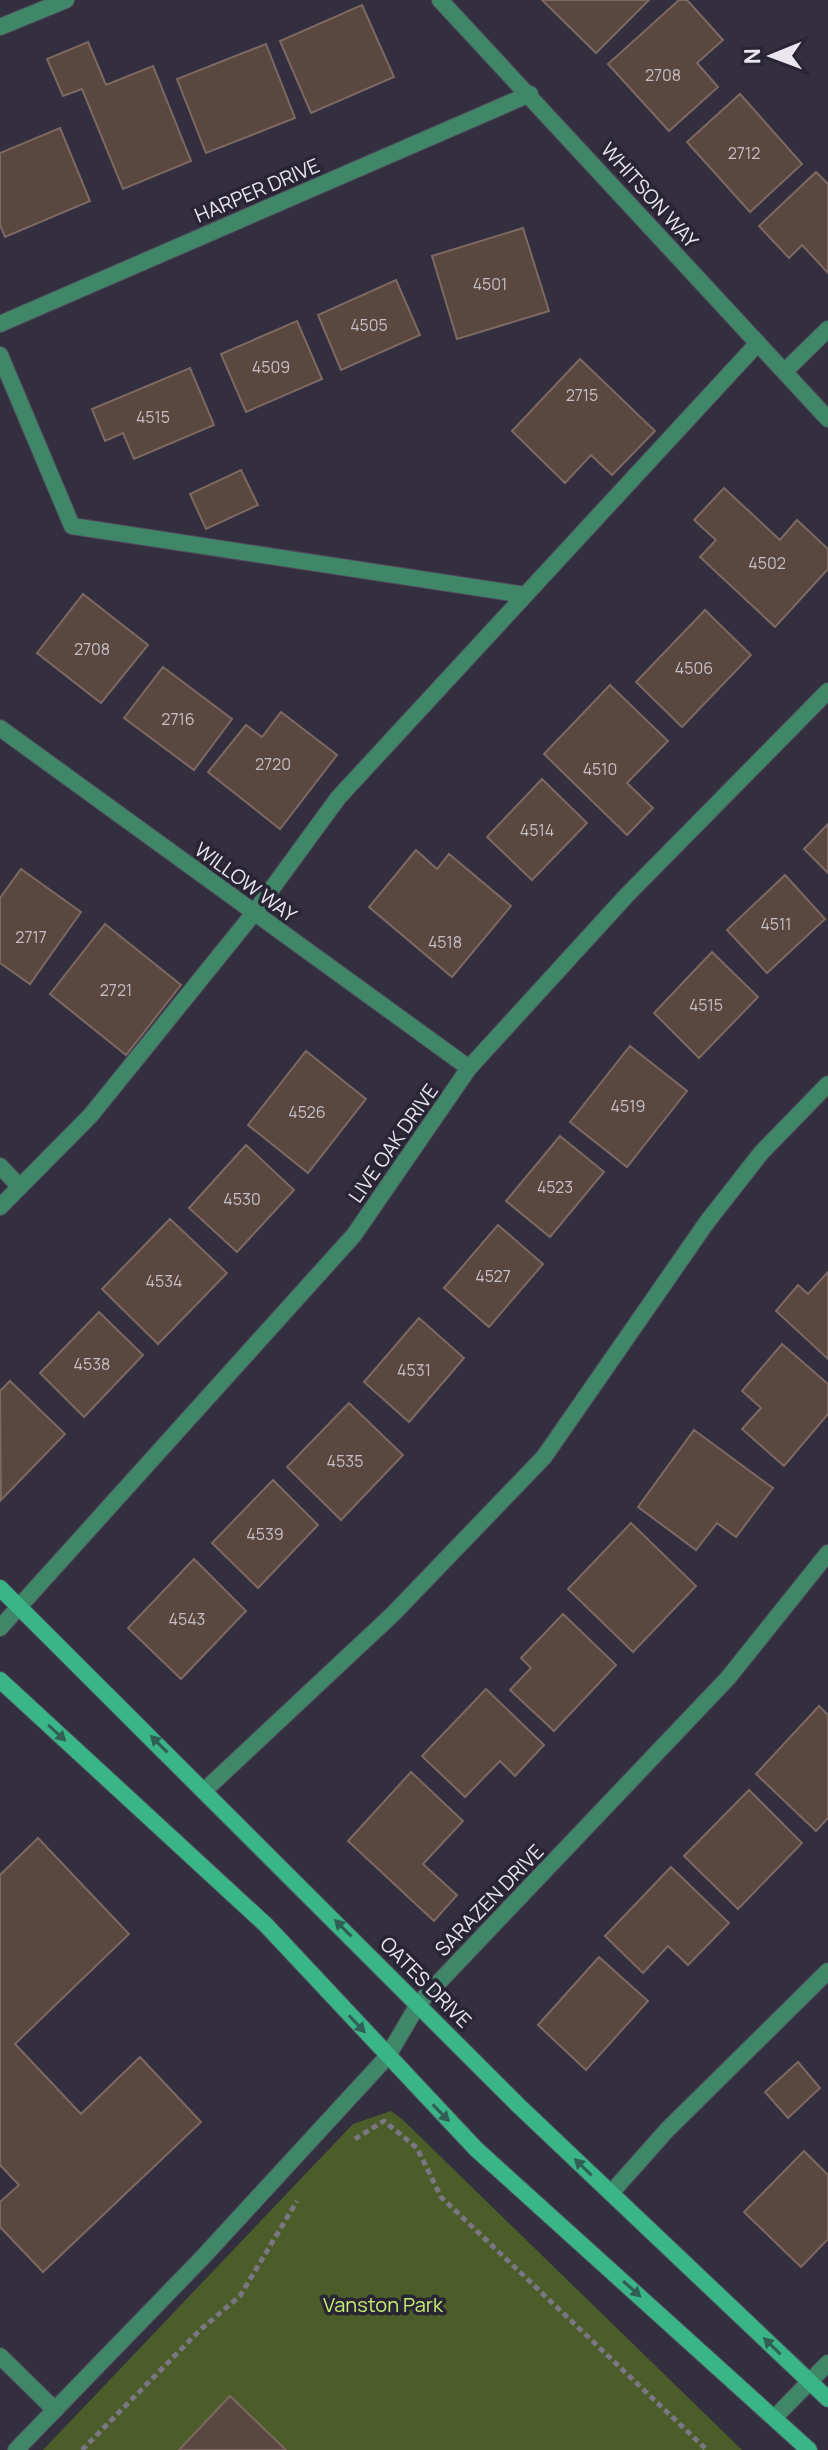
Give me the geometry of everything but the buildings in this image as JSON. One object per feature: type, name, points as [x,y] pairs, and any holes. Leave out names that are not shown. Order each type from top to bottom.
[{"type":"main road","name":"OATES DRIVE","points":[[0,1588],[611,2193],[828,2399]]},
{"type":"main road","points":[[0,1680],[266,1925],[476,2149],[809,2450]]},
{"type":"street","points":[[0,27],[66,0]]},
{"type":"street","name":"WHITSON WAY","points":[[440,0],[828,419]]},
{"type":"street","name":"HARPER DRIVE","points":[[0,324],[530,94]]},
{"type":"street","points":[[785,371],[828,329]]},
{"type":"street","points":[[0,1207],[91,1115],[254,913],[338,798],[758,343]]},
{"type":"street","points":[[0,355],[72,526],[525,595]]},
{"type":"street","name":"LIVE OAK DRIVE","points":[[0,1628],[354,1235],[469,1068],[627,895],[828,691]]},
{"type":"street","name":"WILLOW WAY","points":[[0,728],[469,1068]]},
{"type":"street","points":[[205,1790],[393,1614],[544,1457],[707,1222],[761,1153],[828,1084]]},
{"type":"street","points":[[0,1166],[20,1187]]},
{"type":"street","name":"SARAZEN DRIVE","points":[[16,2450],[203,2257],[387,2057],[419,2003],[728,1678],[828,1553]]},
{"type":"street","points":[[611,2193],[667,2130],[828,1971]]},
{"type":"street","points":[[0,2356],[55,2410]]},
{"type":"street","points":[[775,2417],[828,2363]]},
{"type":"path","points":[[350,2143],[384,2121],[417,2148],[441,2197],[707,2450]]},
{"type":"path","points":[[82,2450],[200,2330],[240,2296],[303,2193]]},
{"type":"green space","name":"Vanston Park","points":[[391,2111],[742,2450],[43,2450],[353,2124]]}]
